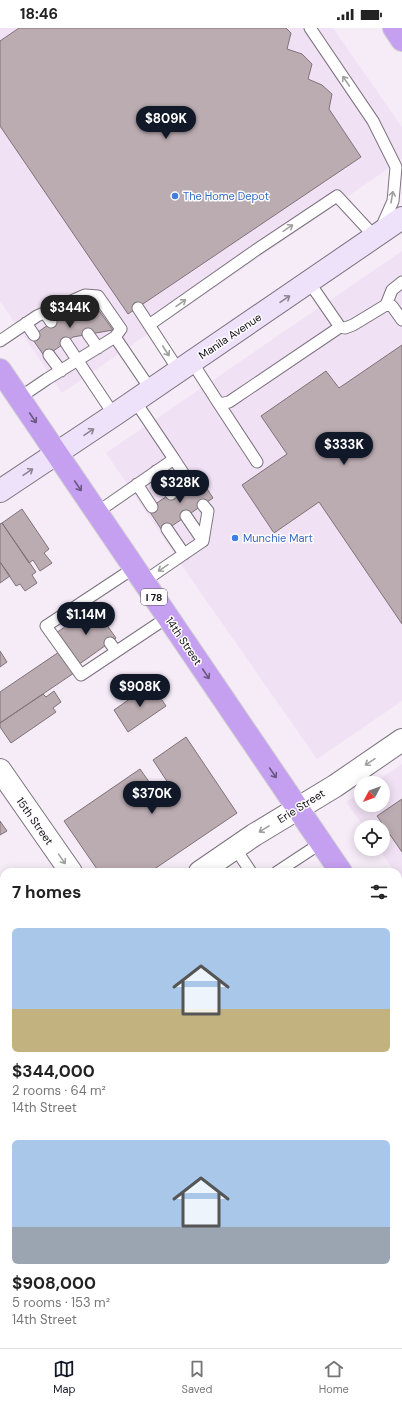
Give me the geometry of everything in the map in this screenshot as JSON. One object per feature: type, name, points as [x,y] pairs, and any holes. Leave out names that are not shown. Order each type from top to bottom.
[{"type":"highway","points":[[394,28],[402,40]]},
{"type":"highway","name":"14th Street","points":[[1,373],[20,398],[338,868]]},
{"type":"street","name":"Manila Avenue","points":[[0,491],[402,218]]},
{"type":"street","name":"Erie Street","points":[[207,868],[235,848],[335,786],[402,740]]},
{"type":"street","name":"15th Street","points":[[0,770],[68,868]]},
{"type":"lane","points":[[150,325],[256,250],[337,196],[377,235],[393,201],[396,167],[373,121],[310,28]]},
{"type":"lane","points":[[308,282],[340,327]]},
{"type":"lane","points":[[219,404],[229,402],[340,327],[345,328],[353,325],[386,305],[392,290],[402,282]]},
{"type":"lane","points":[[0,341],[26,323],[45,313],[70,307],[85,295],[98,296],[121,330],[115,337],[20,398]]},
{"type":"lane","points":[[386,305],[392,306],[402,320]]},
{"type":"lane","points":[[138,308],[150,325],[219,404],[257,462]]},
{"type":"lane","points":[[45,313],[51,322]]},
{"type":"lane","points":[[26,323],[34,334]]},
{"type":"lane","points":[[88,334],[98,348]]},
{"type":"lane","points":[[115,337],[174,459],[189,482]]},
{"type":"lane","points":[[66,343],[114,415]]},
{"type":"lane","points":[[49,354],[61,371]]},
{"type":"lane","points":[[96,512],[174,459]]},
{"type":"lane","points":[[156,472],[171,494]]},
{"type":"lane","points":[[137,484],[152,507]]},
{"type":"lane","points":[[168,617],[113,647],[99,657],[81,675],[46,626],[70,616],[139,575],[184,554],[203,541],[208,511],[203,505]]},
{"type":"lane","points":[[186,516],[203,541]]},
{"type":"lane","points":[[167,529],[184,554]]},
{"type":"lane","points":[[284,868],[321,843]]},
{"type":"lane","points":[[235,848],[248,868]]},
{"type":"shaded area","name":"The Home Depot","points":[[0,28],[333,28],[402,127],[402,159],[62,393],[0,301]]},
{"type":"shaded area","points":[[402,251],[402,701],[317,759],[196,586],[106,453]]},
{"type":"shaded area","points":[[402,764],[402,868],[392,868],[384,856],[390,856],[390,820],[359,820],[346,802],[354,797],[354,812],[390,812],[390,776],[384,776]]},
{"type":"building","name":"The Home Depot","points":[[19,28],[286,28],[291,33],[287,49],[302,54],[312,64],[308,79],[322,85],[332,94],[329,109],[361,157],[128,314],[0,126],[0,41]]},
{"type":"building","points":[[95,305],[113,330],[73,337],[45,357],[31,337],[65,313]]},
{"type":"building","points":[[402,345],[402,624],[319,502],[274,533],[242,485],[287,454],[261,416],[326,371],[339,388]]},
{"type":"building","points":[[198,475],[213,498],[163,532],[148,509]]},
{"type":"building","points":[[22,509],[49,549],[44,553],[52,563],[40,571],[33,560],[29,563],[2,523]]},
{"type":"building","points":[[2,523],[36,572],[32,575],[37,583],[25,591],[20,584],[16,586],[0,562],[0,524]]},
{"type":"building","points":[[0,562],[10,576],[0,583]]},
{"type":"building","points":[[94,607],[116,638],[78,665],[56,633]]},
{"type":"building","points":[[0,651],[7,662],[0,667]]},
{"type":"building","points":[[59,652],[74,673],[0,723],[0,692]]},
{"type":"building","points":[[151,684],[166,706],[128,732],[114,710]]},
{"type":"building","points":[[54,691],[61,702],[53,708],[56,712],[11,743],[0,727],[0,723],[43,694],[46,697]]},
{"type":"building","points":[[186,737],[237,813],[156,868],[96,868],[64,821],[140,769],[164,803],[176,795],[153,760]]},
{"type":"building","points":[[402,799],[402,852],[390,835],[390,820],[380,820],[377,816],[383,812],[390,812],[390,807]]},
{"type":"building","points":[[0,821],[7,831],[0,835]]},
{"type":"place","name":"The Home Depot","points":[[175,196]]},
{"type":"place","name":"Munchie Mart","points":[[235,538]]}]
